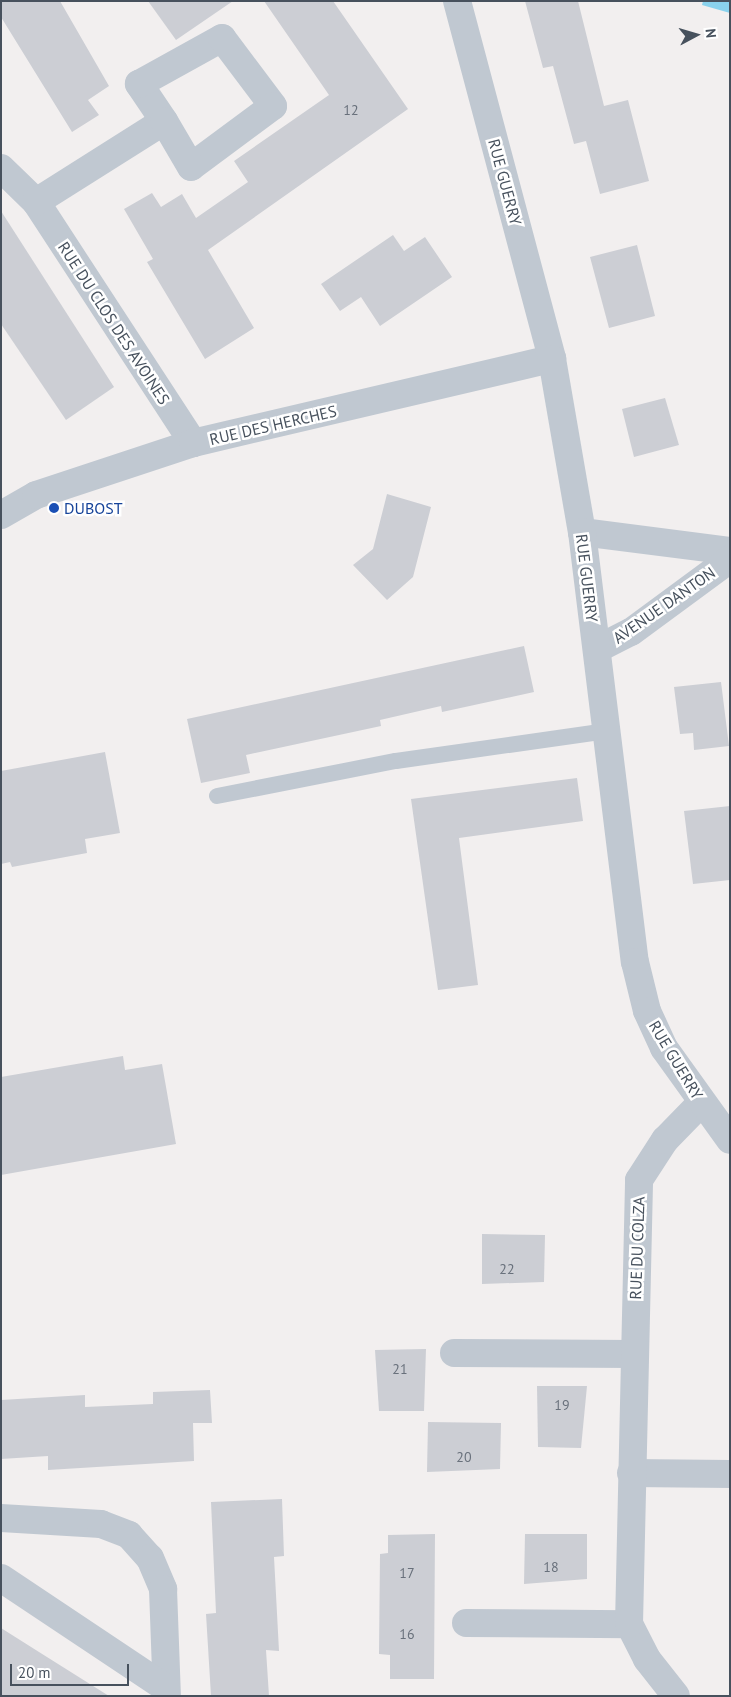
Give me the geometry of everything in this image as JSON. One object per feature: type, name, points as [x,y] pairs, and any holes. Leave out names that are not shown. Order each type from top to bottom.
[{"type":"street","name":"RUE GUERRY","points":[[457,1],[552,359],[582,532],[635,962],[647,1011],[701,1103],[730,1140]]},
{"type":"street","points":[[222,38],[273,106],[191,167],[164,121],[139,84],[222,38]]},
{"type":"street","points":[[36,202],[164,121]]},
{"type":"street","name":"RUE DU CLOS DES AVOINES","points":[[1,168],[36,202],[193,443]]},
{"type":"street","name":"RUE DES HERCHES","points":[[1,515],[36,495],[193,443],[552,359]]},
{"type":"street","name":"AVENUE DANTON","points":[[582,532],[730,551]]},
{"type":"street","name":"AVENUE DANTON","points":[[597,649],[630,632],[730,559]]},
{"type":"street","name":"RUE DU COLZA","points":[[676,1696],[647,1659],[629,1624],[633,1354],[639,1180],[665,1140],[701,1103]]},
{"type":"street","points":[[454,1352],[633,1354]]},
{"type":"street","points":[[631,1474],[730,1474]]},
{"type":"street","points":[[1,1518],[101,1524],[129,1535],[150,1558],[163,1589],[166,1692]]},
{"type":"street","points":[[1,1578],[166,1692]]},
{"type":"street","points":[[466,1622],[629,1624]]},
{"type":"lane","points":[[217,796],[396,761],[607,731]]},
{"type":"water","points":[[703,1],[730,1],[730,13],[702,5]]},
{"type":"building","points":[[1,1],[60,1],[109,86],[88,100],[99,115],[72,132],[1,17]]},
{"type":"building","points":[[148,1],[233,1],[176,40]]},
{"type":"building","points":[[264,1],[333,1],[408,109],[208,250],[254,328],[205,359],[147,262],[153,259],[124,209],[152,193],[161,207],[182,194],[196,218],[248,182],[234,161],[329,95]]},
{"type":"building","points":[[525,1],[578,1],[604,106],[628,100],[649,181],[600,194],[586,141],[574,144],[553,66],[543,68]]},
{"type":"building","points":[[1,211],[114,387],[66,420],[1,324]]},
{"type":"building","points":[[393,235],[404,251],[425,237],[452,277],[380,326],[361,297],[340,311],[321,284]]},
{"type":"building","points":[[637,245],[655,316],[609,328],[590,257]]},
{"type":"building","points":[[665,398],[679,445],[634,457],[622,409]]},
{"type":"building","points":[[387,494],[431,507],[413,577],[387,600],[353,565],[373,549]]},
{"type":"building","points":[[524,646],[534,692],[442,712],[441,706],[380,720],[381,726],[246,755],[250,773],[201,783],[187,719]]},
{"type":"building","points":[[721,682],[729,746],[694,750],[693,733],[680,734],[674,687]]},
{"type":"building","points":[[105,752],[120,833],[85,839],[87,853],[12,867],[10,862],[1,864],[1,771]]},
{"type":"building","points":[[577,778],[583,821],[459,838],[478,985],[438,990],[411,799]]},
{"type":"building","points":[[730,806],[730,880],[693,884],[684,811]]},
{"type":"building","points":[[123,1056],[125,1070],[162,1064],[176,1144],[1,1175],[1,1077]]},
{"type":"building","points":[[482,1234],[545,1235],[544,1282],[482,1284]]},
{"type":"building","points":[[426,1349],[424,1411],[379,1411],[375,1350]]},
{"type":"building","points":[[537,1386],[587,1386],[581,1448],[538,1447]]},
{"type":"building","points":[[210,1390],[212,1423],[193,1423],[194,1461],[48,1470],[48,1456],[1,1459],[1,1400],[85,1395],[85,1407],[153,1404],[153,1392]]},
{"type":"building","points":[[428,1422],[501,1423],[500,1469],[427,1472]]},
{"type":"building","points":[[282,1499],[284,1556],[274,1557],[279,1651],[266,1650],[269,1696],[211,1696],[206,1614],[216,1613],[211,1502]]},
{"type":"building","points":[[435,1534],[434,1679],[390,1679],[390,1655],[379,1654],[380,1554],[388,1553],[388,1535]]},
{"type":"building","points":[[525,1534],[587,1534],[587,1579],[524,1584]]},
{"type":"building","points":[[1,1628],[39,1652],[109,1696],[1,1696]]},
{"type":"place","name":"DUBOST","points":[[54,508]]}]
